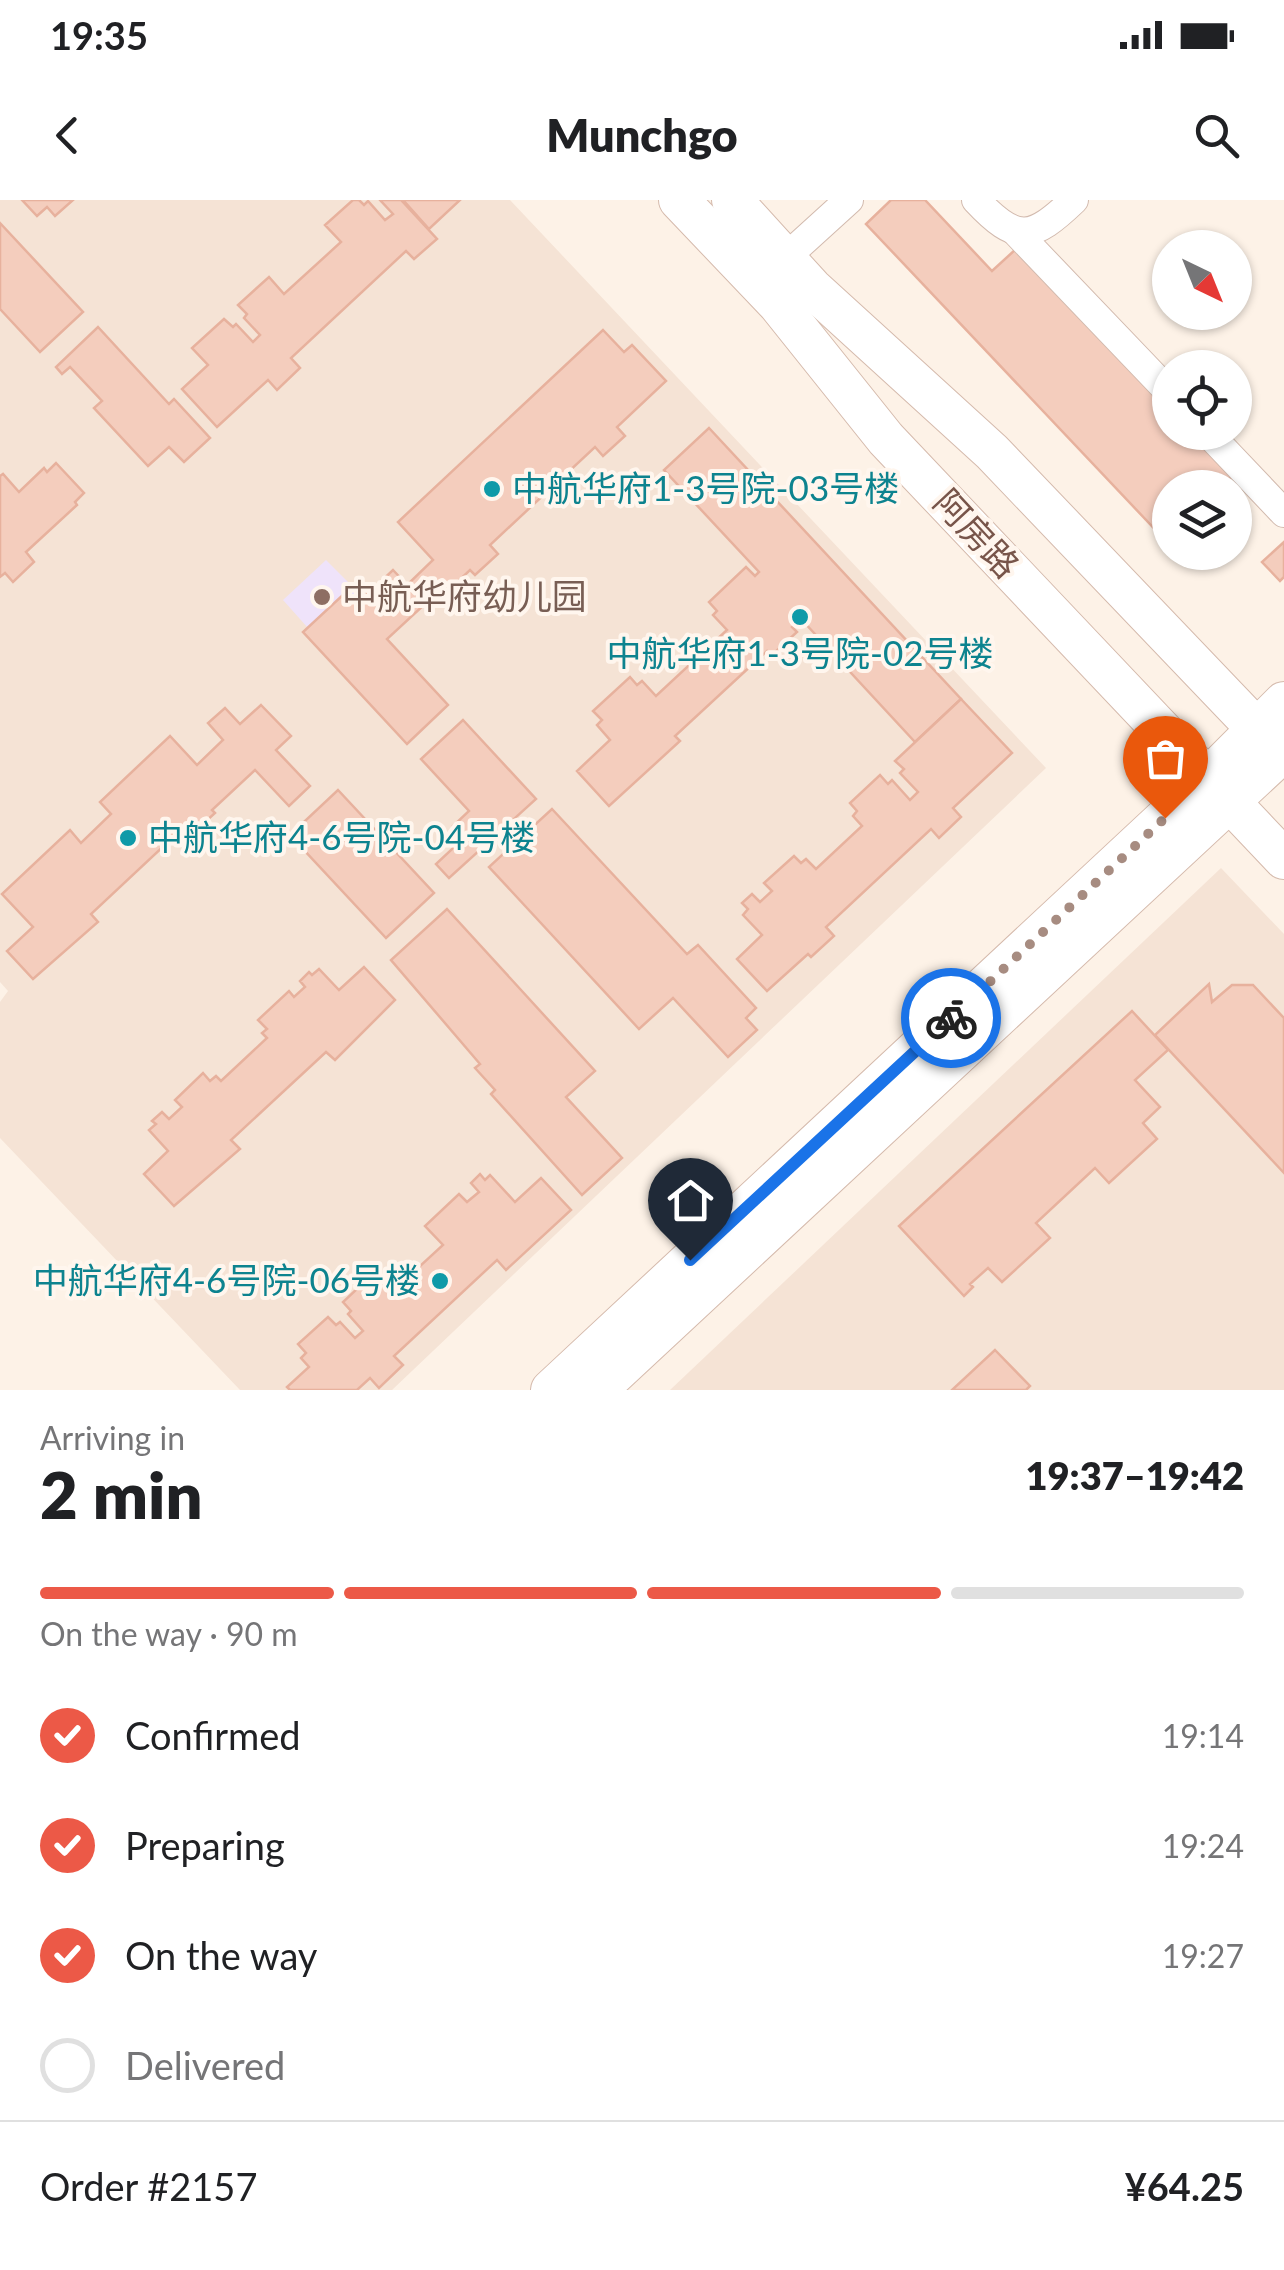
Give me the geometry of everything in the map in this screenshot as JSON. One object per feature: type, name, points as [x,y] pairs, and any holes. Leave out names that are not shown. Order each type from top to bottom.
[{"type":"main road","name":"阿房路","points":[[679,200],[778,304],[886,439],[1284,859]]},
{"type":"main road","name":"阿房路","points":[[732,200],[812,288],[992,452],[1278,738]]},
{"type":"main road","points":[[551,1390],[1278,738]]},
{"type":"main road","points":[[597,1390],[1218,790]]},
{"type":"street","points":[[785,258],[849,200]]},
{"type":"street","points":[[976,200],[996,222],[1030,232],[1046,227],[1074,200]]},
{"type":"street","points":[[1015,230],[1152,374]]},
{"type":"street","points":[[1224,450],[1284,513]]},
{"type":"shaded area","points":[[0,200],[510,200],[1046,768],[392,1390],[240,1390],[0,1138],[0,1002],[8,991],[0,982]]},
{"type":"shaded area","name":"中航华府幼儿园","points":[[326,560],[361,595],[316,637],[283,600]]},
{"type":"shaded area","points":[[1221,868],[1284,934],[1284,1390],[670,1390]]},
{"type":"building","points":[[22,200],[73,200],[55,216],[47,207],[37,216]]},
{"type":"building","points":[[353,200],[364,205],[368,201],[385,220],[393,214],[380,200],[401,200],[437,239],[414,259],[406,251],[291,358],[300,368],[277,390],[268,380],[217,427],[182,389],[208,365],[192,348],[224,319],[233,327],[236,324],[253,342],[260,335],[238,305],[269,277],[284,294],[341,242],[325,225]]},
{"type":"building","points":[[403,200],[460,200],[429,229]]},
{"type":"building","points":[[891,200],[925,200],[992,271],[1016,249],[1152,393],[1152,450],[1206,450],[1225,470],[1152,470],[1152,526],[866,224]]},
{"type":"building","points":[[0,223],[83,312],[40,352],[0,309]]},
{"type":"building","points":[[98,327],[169,404],[174,399],[210,438],[184,462],[169,447],[148,466],[94,408],[102,401],[70,367],[62,374],[56,367]]},
{"type":"building","name":"中航华府1-3号院-03号楼","points":[[603,330],[624,352],[632,345],[666,381],[617,427],[625,436],[603,456],[595,447],[490,545],[498,554],[475,575],[470,570],[430,608],[408,584],[433,560],[398,522]]},
{"type":"building","name":"中航华府1-3号院-02号楼","points":[[709,428],[961,699],[915,742],[801,619],[792,627],[797,632],[771,656],[767,651],[675,736],[680,741],[609,806],[577,771],[610,740],[597,725],[602,720],[593,711],[630,677],[637,685],[642,681],[656,696],[727,630],[713,615],[717,611],[709,602],[746,567],[755,576],[759,572],[664,470]]},
{"type":"building","points":[[56,463],[84,493],[75,502],[77,505],[26,552],[34,562],[13,582],[5,573],[0,577],[0,476],[3,474],[19,492],[44,468],[47,472]]},
{"type":"building","points":[[1284,542],[1284,577],[1280,581],[1262,562]]},
{"type":"building","points":[[393,570],[425,604],[387,639],[448,705],[407,744],[303,632],[345,593],[356,605]]},
{"type":"building","points":[[961,699],[1012,753],[953,808],[961,817],[939,838],[931,829],[826,927],[834,936],[767,991],[737,959],[762,935],[743,915],[748,909],[742,903],[752,894],[760,902],[772,891],[764,883],[794,856],[801,863],[806,859],[816,869],[862,826],[853,816],[857,811],[850,803],[880,775],[888,784],[892,780],[910,800],[918,792],[900,773],[904,769],[895,761]]},
{"type":"building","name":"中航华府4-6号院-04号楼","points":[[261,705],[291,736],[276,750],[310,786],[289,806],[255,770],[192,834],[185,826],[91,914],[98,922],[33,979],[7,951],[33,927],[2,894],[70,830],[81,843],[111,814],[100,802],[170,736],[197,765],[223,740],[208,723],[225,708],[240,724]]},
{"type":"building","points":[[463,720],[536,799],[449,878],[436,864],[464,838],[453,826],[469,811],[421,759]]},
{"type":"building","points":[[338,790],[434,893],[386,938],[290,835]]},
{"type":"building","points":[[552,809],[687,954],[698,945],[756,1008],[746,1018],[757,1030],[728,1057],[673,998],[639,1029],[489,867]]},
{"type":"building","points":[[447,909],[595,1071],[566,1097],[622,1158],[582,1195],[491,1094],[495,1090],[475,1068],[480,1064],[391,960]]},
{"type":"building","points":[[364,967],[395,1000],[335,1060],[326,1052],[231,1140],[240,1149],[174,1206],[144,1174],[168,1151],[149,1130],[156,1124],[152,1121],[162,1112],[169,1119],[182,1107],[175,1100],[203,1073],[210,1081],[216,1076],[221,1081],[267,1038],[262,1033],[267,1029],[258,1020],[289,991],[294,997],[305,987],[300,981],[309,972],[312,975],[319,969],[339,990]]},
{"type":"building","points":[[1209,984],[1212,1002],[1232,985],[1253,985],[1284,1018],[1284,1173],[1155,1035]]},
{"type":"building","points":[[1132,1011],[1168,1050],[1135,1080],[1160,1107],[1143,1123],[1157,1139],[1109,1183],[1095,1168],[1036,1223],[1050,1238],[1002,1282],[988,1268],[970,1284],[973,1287],[964,1296],[899,1226]]},
{"type":"building","name":"中航华府4-6号院-06号楼","points":[[480,1174],[485,1180],[490,1175],[515,1202],[541,1178],[571,1210],[506,1270],[497,1260],[394,1356],[403,1365],[379,1388],[370,1378],[357,1390],[290,1390],[287,1387],[309,1367],[301,1358],[306,1353],[298,1344],[328,1317],[336,1325],[340,1322],[355,1338],[363,1331],[343,1302],[376,1271],[394,1290],[443,1245],[425,1226],[459,1194],[467,1202],[479,1192],[471,1183]]},
{"type":"building","points":[[995,1350],[1030,1386],[1026,1390],[952,1390]]},
{"type":"way so far","points":[[951,1018],[1165,818]]},
{"type":"place","name":"中航华府1-3号院-03号楼","points":[[492,489]]},
{"type":"place","name":"中航华府幼儿园","points":[[322,597]]},
{"type":"place","name":"中航华府1-3号院-02号楼","points":[[800,617]]},
{"type":"place","name":"中航华府4-6号院-04号楼","points":[[128,838]]},
{"type":"place","name":"中航华府4-6号院-06号楼","points":[[440,1281]]},
{"type":"route","points":[[690,1260],[951,1018]]}]
